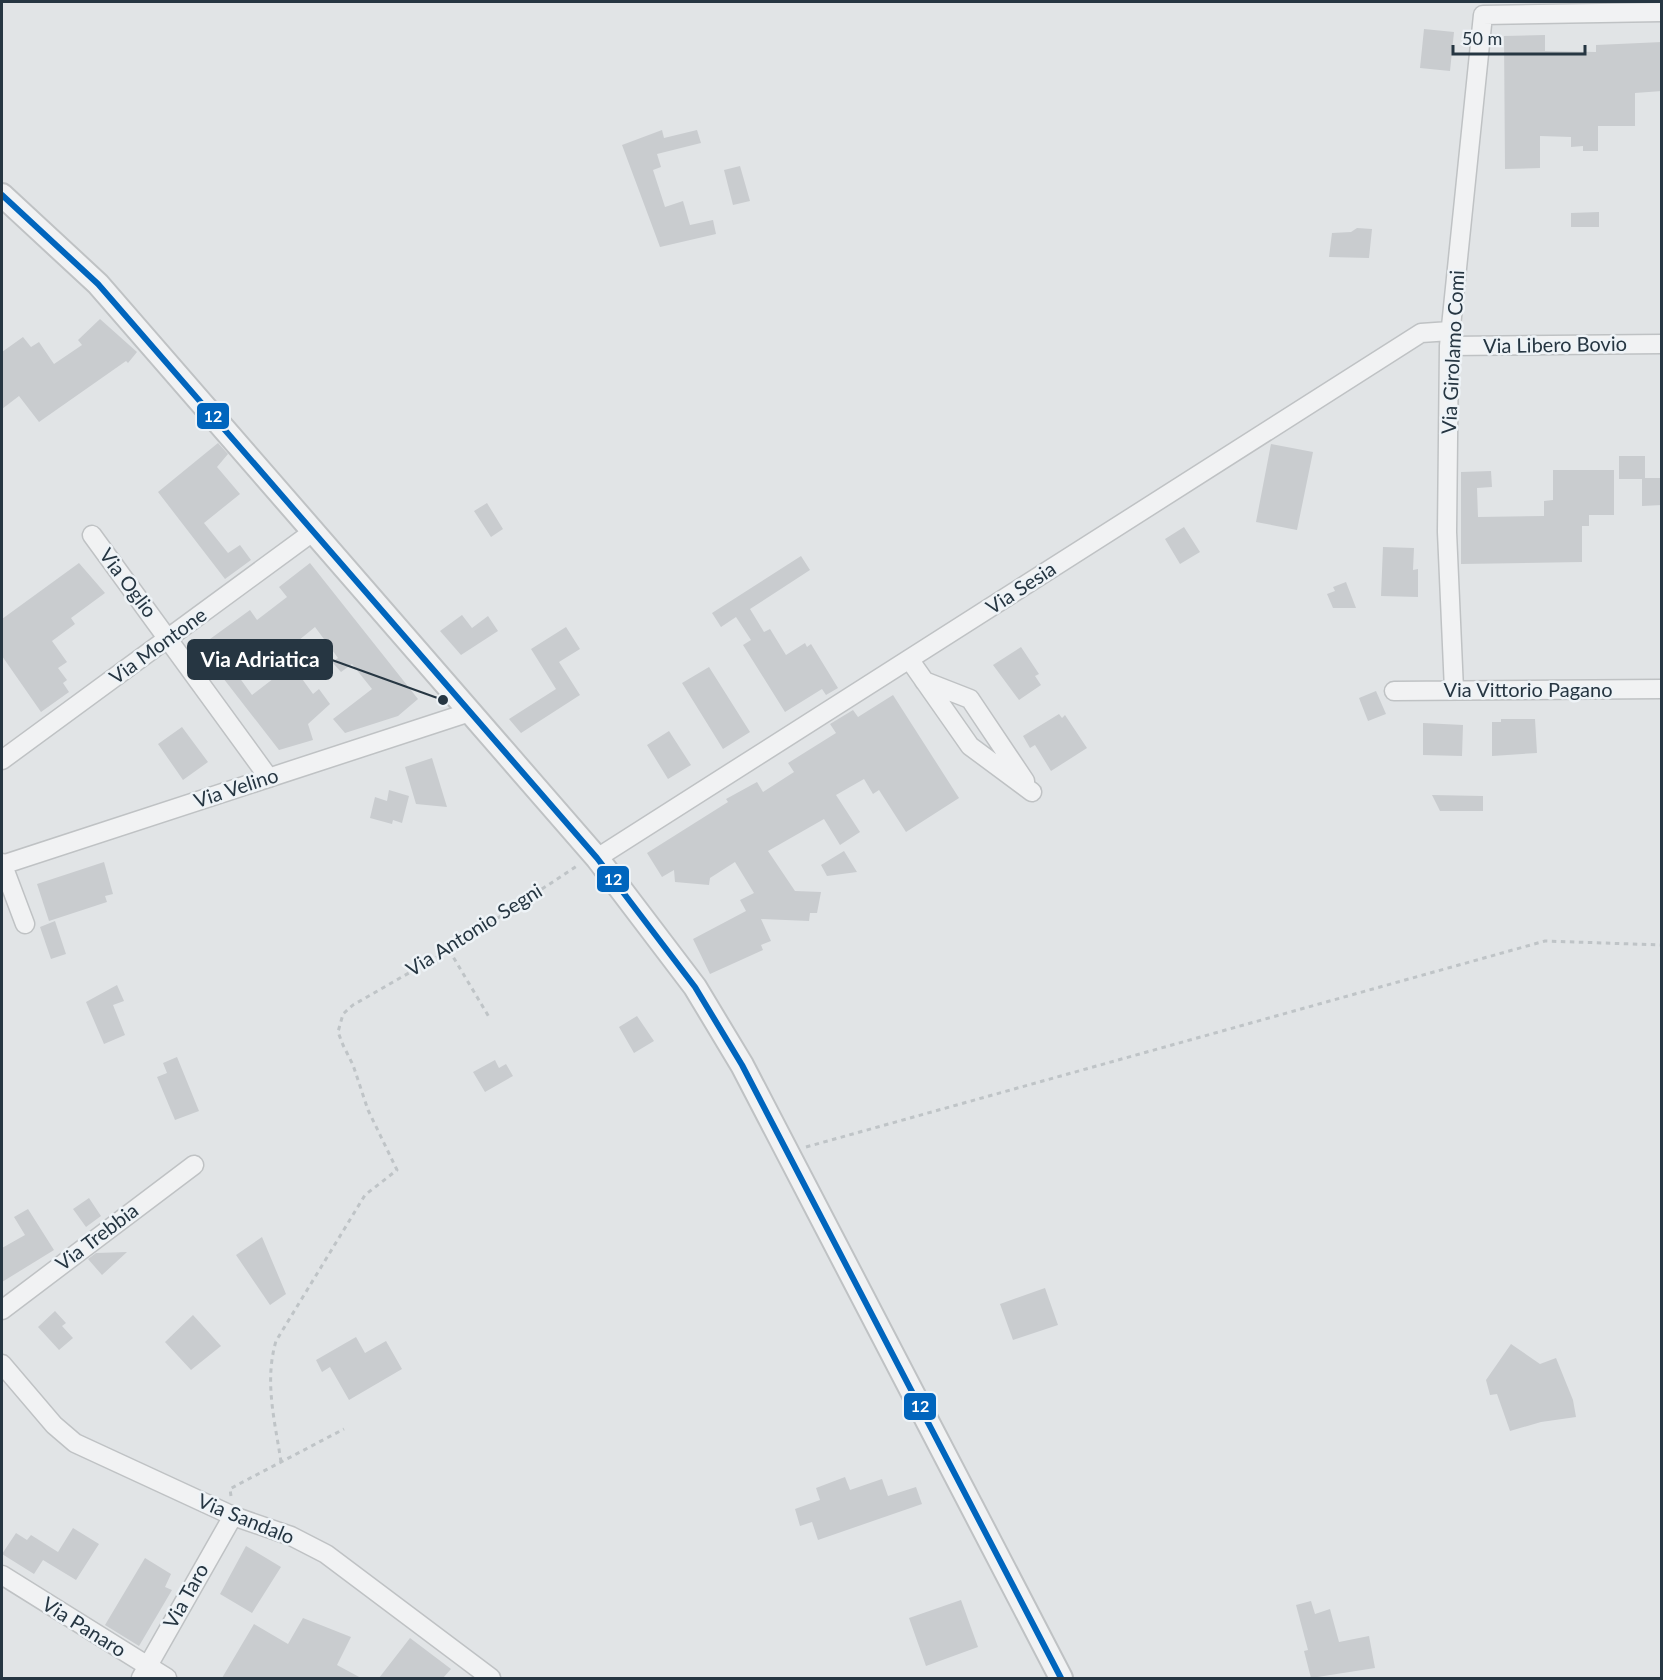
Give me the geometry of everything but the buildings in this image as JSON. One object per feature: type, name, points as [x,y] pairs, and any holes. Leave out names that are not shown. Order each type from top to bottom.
[{"type":"street","name":"Via Girolamo Comi","points":[[1454,690],[1448,532],[1450,338],[1483,15],[1662,12]]},
{"type":"street","points":[[2,195],[98,284],[597,858],[695,987],[742,1065],[1061,1678]]},
{"type":"street","name":"Via Sesia","points":[[597,858],[1421,333],[1450,338]]},
{"type":"street","name":"Via Libero Bovio","points":[[1450,338],[1662,344]]},
{"type":"street","name":"Via Montone","points":[[2,760],[314,531]]},
{"type":"street","name":"Via Oglio","points":[[92,535],[169,638],[268,778]]},
{"type":"street","points":[[909,659],[924,681],[970,746],[1032,792],[970,699],[924,681]]},
{"type":"street","name":"Via Vittorio Pagano","points":[[1394,691],[1662,689]]},
{"type":"street","name":"Via Velino","points":[[25,924],[2,864],[470,712]]},
{"type":"street","name":"Via Trebbia","points":[[2,1310],[194,1165]]},
{"type":"street","name":"Via Sandalo","points":[[2,1364],[54,1425],[75,1443],[233,1516],[291,1536],[326,1554],[491,1678]]},
{"type":"street","name":"Via Taro","points":[[144,1672],[233,1516]]},
{"type":"street","name":"Via Panaro","points":[[2,1575],[144,1672],[167,1678]]},
{"type":"path","name":"Via Antonio Segni","points":[[281,1462],[269,1384],[270,1363],[276,1341],[365,1195],[397,1170],[368,1110],[338,1032],[340,1020],[353,1005],[449,950],[572,867],[597,858]]},
{"type":"path","points":[[787,1152],[1545,941],[1662,945]]},
{"type":"path","points":[[449,950],[489,1017]]},
{"type":"path","points":[[233,1516],[230,1489],[345,1430]]},
{"type":"transit line","name":"12","points":[[2,195],[98,284],[597,858],[695,987],[742,1065],[1061,1678]]},
{"type":"place","name":"Via Adriatica","points":[[443,700]]}]
